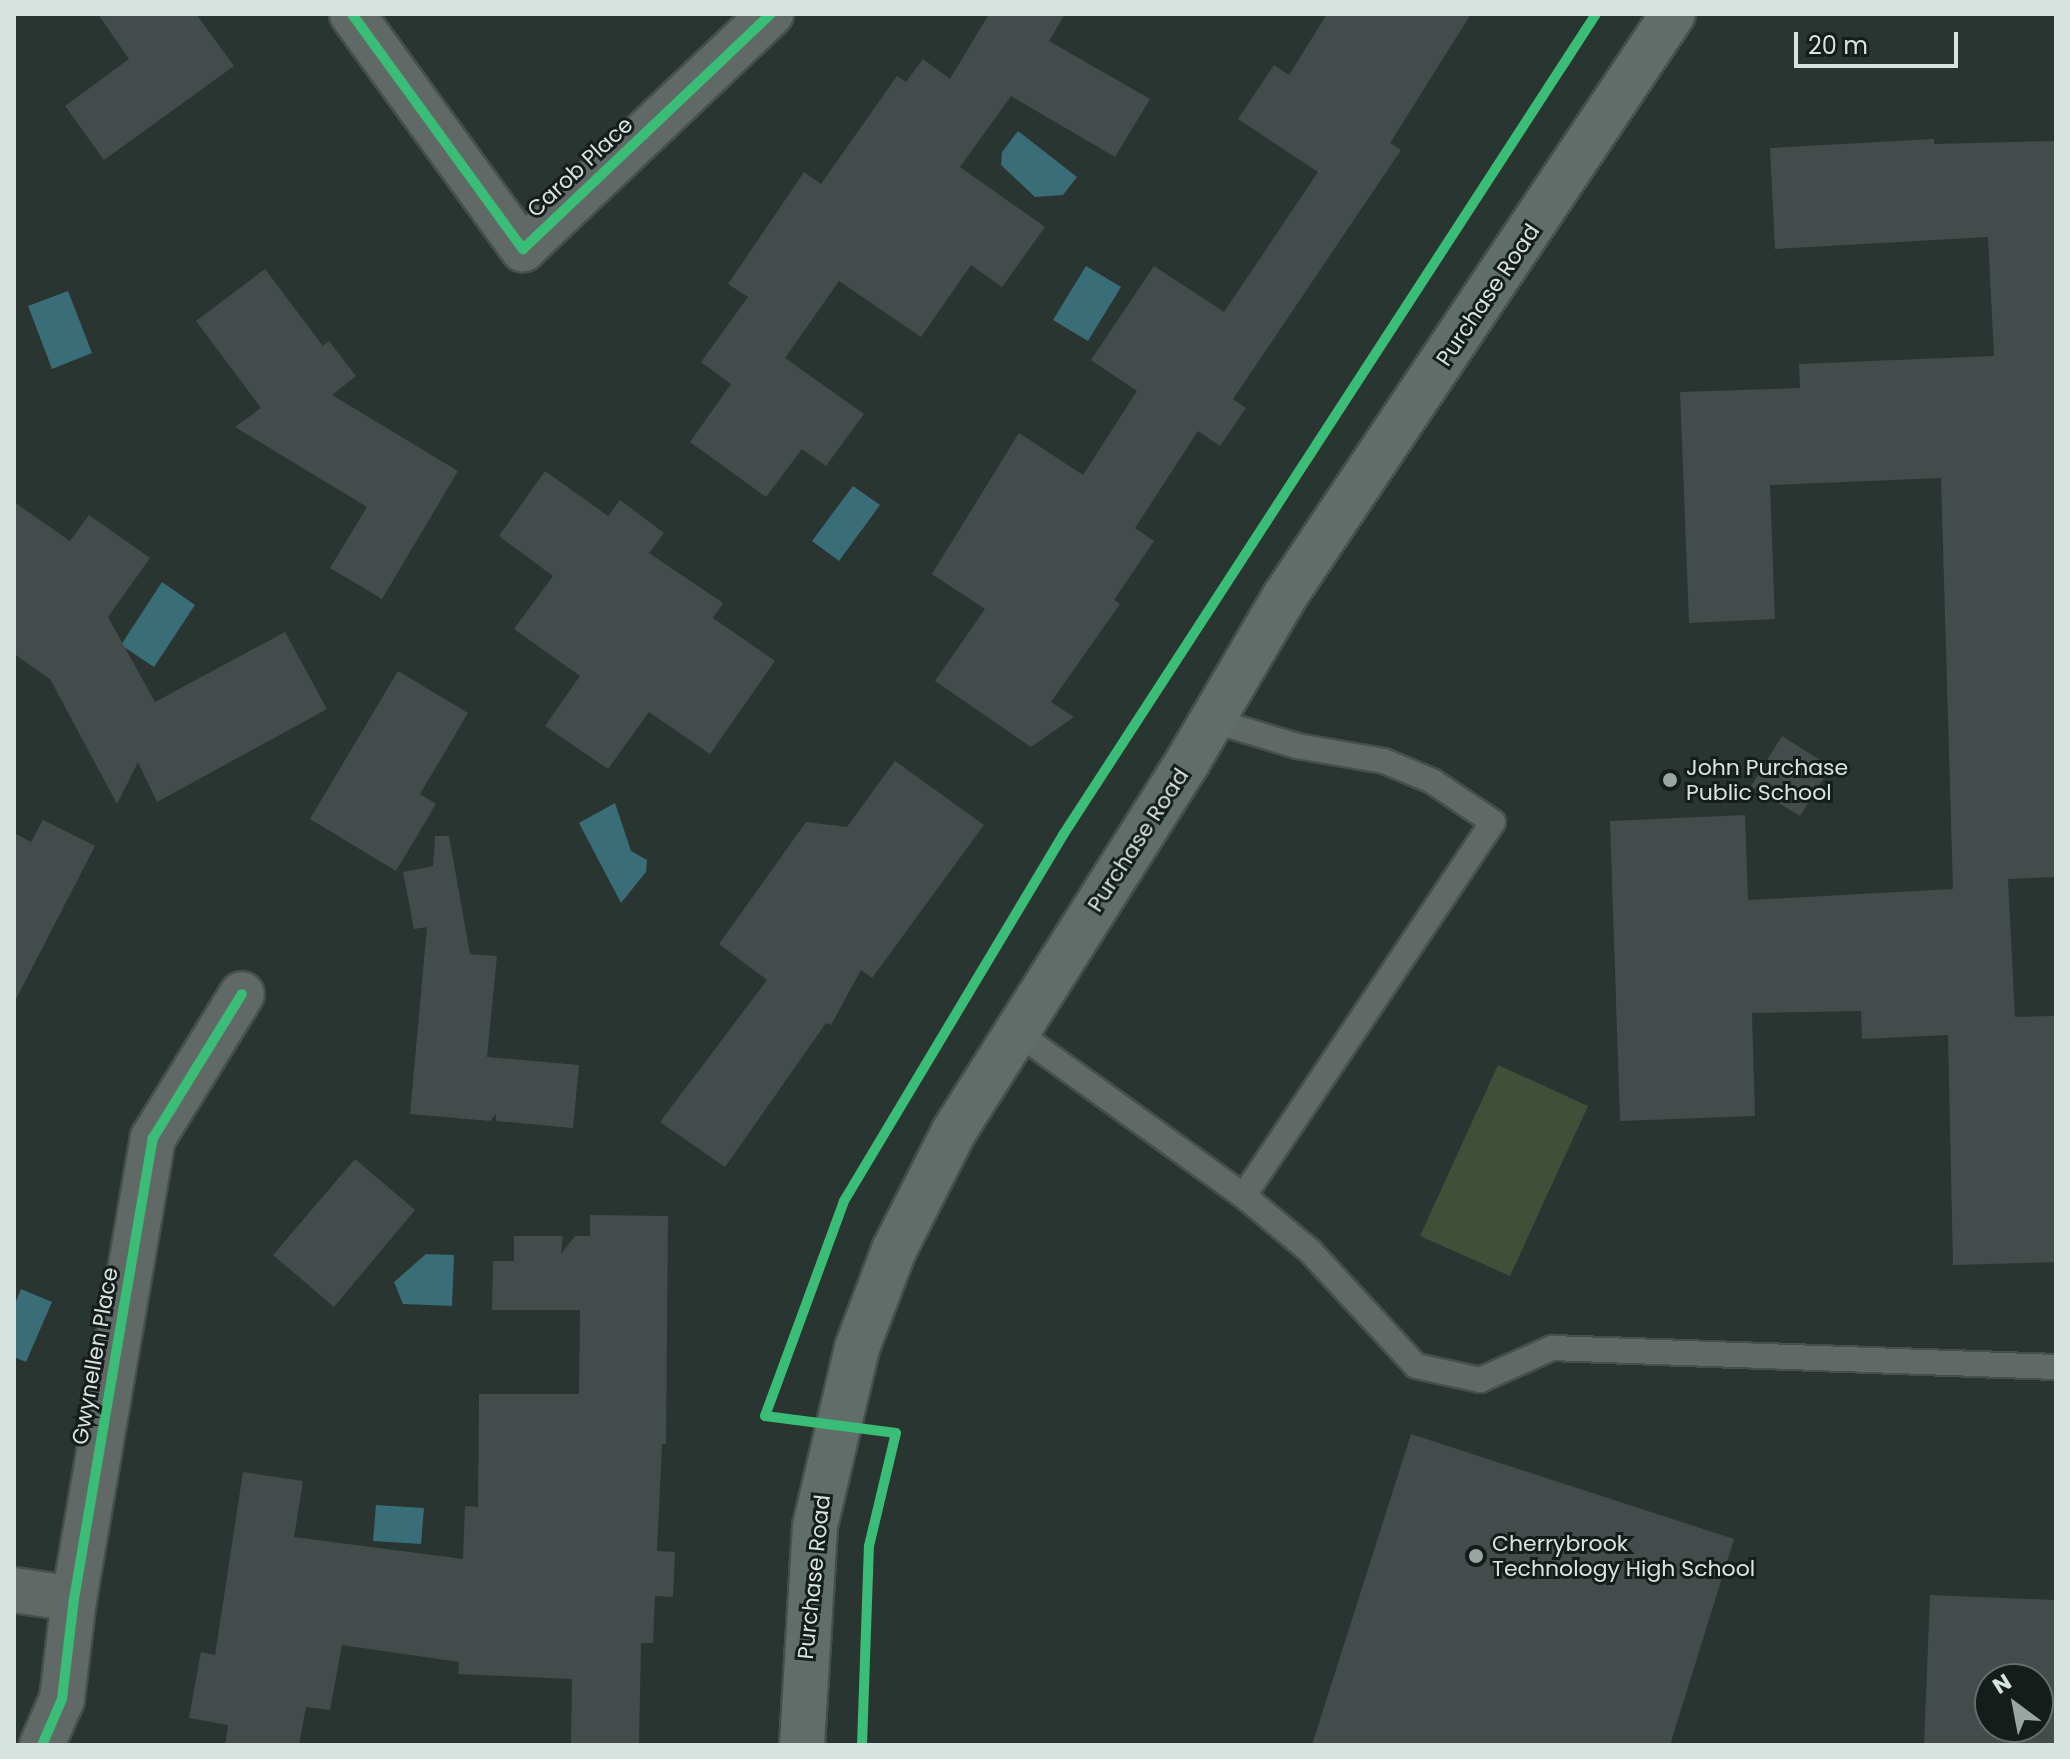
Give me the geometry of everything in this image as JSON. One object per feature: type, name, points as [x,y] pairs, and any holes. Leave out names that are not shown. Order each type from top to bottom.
[{"type":"main road","name":"Purchase Road","points":[[802,1745],[815,1526],[857,1348],[901,1237],[953,1133],[1285,596],[1673,14]]},
{"type":"street","name":"Carob Place","points":[[352,14],[523,249],[771,14]]},
{"type":"street","name":"Gwynellen Place","points":[[42,1745],[62,1699],[74,1599],[153,1138],[242,994]]},
{"type":"street","points":[[14,1590],[74,1599]]},
{"type":"lane","points":[[1211,720],[1297,746],[1384,761],[1432,781],[1493,822],[1244,1196]]},
{"type":"lane","points":[[1015,1031],[1244,1196],[1310,1251],[1416,1366],[1480,1380],[1552,1348],[2056,1367]]},
{"type":"green space","points":[[1498,1065],[1588,1106],[1510,1276],[1420,1236]]},
{"type":"water","points":[[1018,131],[1077,177],[1063,195],[1035,197],[1001,165],[1002,152]]},
{"type":"water","points":[[1086,266],[1121,287],[1088,341],[1053,320]]},
{"type":"water","points":[[68,291],[92,353],[52,369],[28,306]]},
{"type":"water","points":[[853,486],[880,505],[839,561],[812,541]]},
{"type":"water","points":[[162,582],[195,605],[154,667],[121,645]]},
{"type":"water","points":[[615,803],[631,851],[647,860],[646,872],[621,903],[579,823]]},
{"type":"water","points":[[426,1254],[454,1255],[452,1306],[403,1304],[394,1282]]},
{"type":"water","points":[[21,1289],[52,1302],[26,1362],[14,1357],[14,1306]]},
{"type":"water","points":[[376,1505],[424,1508],[421,1544],[373,1541]]},
{"type":"building","points":[[98,14],[196,14],[234,66],[104,160],[65,106],[129,59]]},
{"type":"building","points":[[989,14],[1065,14],[1049,41],[1150,99],[1115,157],[1011,96],[960,167],[1045,227],[1002,287],[971,265],[921,337],[839,281],[785,358],[864,414],[826,466],[802,449],[766,497],[690,442],[731,384],[701,362],[748,297],[728,284],[804,172],[821,184],[897,76],[906,82],[923,59],[950,79]]},
{"type":"building","points":[[1327,14],[1471,14],[1390,143],[1401,150],[1233,399],[1246,408],[1220,446],[1198,431],[1135,528],[1154,541],[1114,600],[1120,604],[1051,702],[1074,717],[1031,747],[935,681],[985,609],[932,574],[1019,433],[1083,475],[1137,391],[1091,360],[1154,266],[1224,312],[1318,172],[1238,119],[1274,65],[1289,75]]},
{"type":"building","points":[[1934,139],[1934,144],[2056,141],[2056,877],[2008,879],[2015,1017],[2056,1016],[2056,1262],[1953,1265],[1948,1035],[1862,1039],[1861,1011],[1752,1013],[1755,1116],[1620,1121],[1610,821],[1745,815],[1748,900],[1953,889],[1941,478],[1770,485],[1775,619],[1689,623],[1680,392],[1800,388],[1799,364],[1994,356],[1988,237],[1775,249],[1770,148]]},
{"type":"building","points":[[265,269],[323,346],[329,341],[356,376],[332,395],[458,471],[382,599],[330,568],[367,507],[235,427],[261,408],[196,321]]},
{"type":"building","points":[[545,471],[608,516],[620,500],[664,533],[649,553],[723,603],[713,618],[775,661],[710,754],[649,712],[608,769],[545,726],[580,676],[514,629],[553,576],[499,536]]},
{"type":"building","points":[[14,502],[70,541],[89,515],[150,558],[108,617],[155,702],[285,632],[327,709],[157,802],[138,762],[117,804],[50,679],[14,654]]},
{"type":"building","points":[[398,671],[468,713],[420,794],[436,804],[396,871],[310,819]]},
{"type":"building","points":[[1782,736],[1831,767],[1800,816],[1751,786]]},
{"type":"building","points":[[895,761],[984,825],[872,978],[861,970],[831,1025],[826,1023],[725,1167],[660,1122],[767,980],[719,944],[806,822],[847,827]]},
{"type":"building","points":[[43,820],[95,846],[14,1003],[14,833],[31,842]]},
{"type":"building","points":[[435,836],[449,836],[470,954],[497,956],[487,1057],[579,1065],[573,1128],[496,1121],[496,1114],[490,1121],[410,1114],[427,927],[414,929],[403,872],[433,866]]},
{"type":"building","points":[[355,1159],[415,1210],[334,1307],[273,1255]]},
{"type":"building","points":[[590,1215],[668,1216],[666,1444],[662,1444],[657,1551],[675,1552],[673,1597],[655,1596],[653,1643],[641,1643],[639,1745],[571,1745],[572,1679],[458,1674],[459,1662],[342,1645],[330,1710],[306,1707],[299,1745],[225,1745],[228,1725],[189,1718],[201,1652],[215,1655],[243,1472],[303,1481],[294,1537],[463,1559],[465,1506],[478,1507],[479,1394],[579,1394],[580,1310],[492,1310],[493,1261],[514,1261],[514,1236],[563,1236],[561,1254],[575,1236],[590,1236]]},
{"type":"building","points":[[1411,1434],[1734,1539],[1670,1745],[1312,1745]]},
{"type":"building","points":[[1930,1595],[2056,1600],[2056,1745],[1924,1745]]},
{"type":"cycle path","points":[[352,14],[523,249],[771,14]]},
{"type":"cycle path","points":[[862,1745],[869,1546],[896,1433],[765,1416],[844,1201],[1063,835],[1596,14]]},
{"type":"cycle path","points":[[42,1745],[62,1699],[74,1599],[153,1138],[242,994]]},
{"type":"place","name":"John Purchase Public School","points":[[1670,780]]},
{"type":"place","name":"Cherrybrook Technology High School","points":[[1476,1556]]}]
